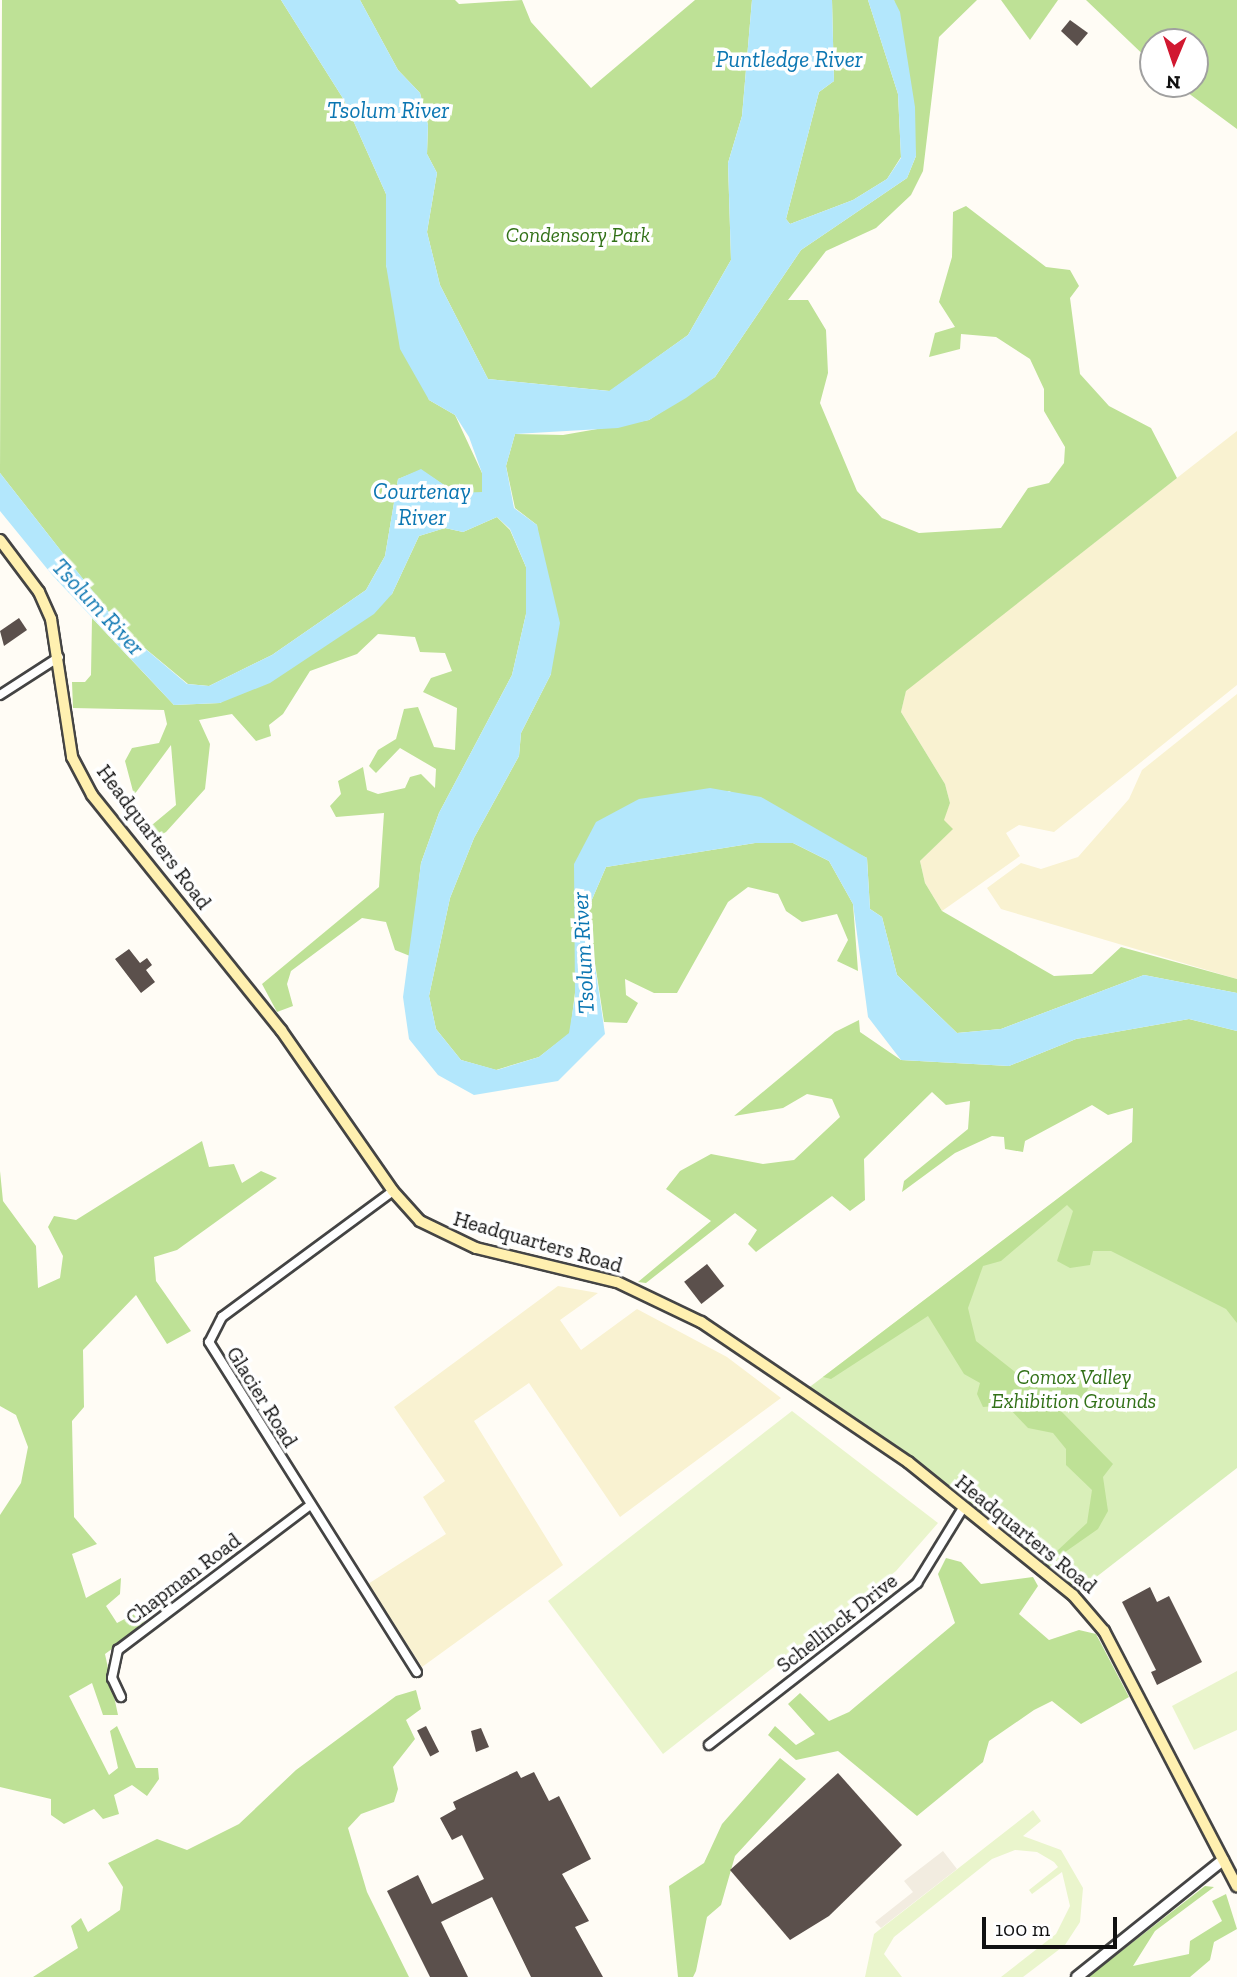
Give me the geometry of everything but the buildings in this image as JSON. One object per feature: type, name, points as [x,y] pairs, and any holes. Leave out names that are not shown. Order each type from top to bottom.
[{"type":"main road","name":"Headquarters Road","points":[[0,540],[39,592],[59,657],[72,757],[92,795],[281,1030],[393,1191],[444,1237],[617,1282],[701,1322],[807,1389],[963,1508],[1088,1610],[1237,1887]]},
{"type":"street","points":[[0,695],[59,657]]},
{"type":"street","name":"Glacier Road","points":[[393,1191],[222,1317],[209,1342],[309,1506],[417,1672]]},
{"type":"street","name":"Chapman Road","points":[[121,1697],[112,1678],[118,1650],[309,1506]]},
{"type":"street","name":"Schellinck Drive","points":[[709,1745],[918,1583],[963,1508]]},
{"type":"street","points":[[1077,1977],[1223,1860]]},
{"type":"shaded area","points":[[1237,431],[1237,685],[1054,832],[1019,825],[1006,833],[1020,856],[942,911],[925,883],[920,861],[952,829],[943,820],[950,803],[945,784],[901,712],[906,690]]},
{"type":"shaded area","points":[[1237,694],[1237,979],[1001,909],[987,888],[1021,863],[1041,869],[1078,857],[1129,799],[1142,770]]},
{"type":"shaded area","points":[[558,1286],[598,1293],[560,1320],[581,1350],[637,1309],[727,1357],[781,1398],[620,1517],[529,1383],[474,1421],[563,1565],[422,1667],[368,1584],[446,1534],[423,1497],[445,1481],[394,1407]]},
{"type":"shaded area","points":[[943,1851],[957,1869],[881,1928],[875,1922],[913,1892],[904,1881]]},
{"type":"green space","points":[[2,0],[281,0],[344,100],[386,194],[386,265],[429,400],[455,415],[482,473],[482,492],[475,496],[456,493],[421,470],[398,479],[385,556],[366,590],[272,655],[209,686],[188,684],[123,630],[0,473]]},
{"type":"green space","name":"Condensory Park","points":[[360,0],[455,0],[459,4],[522,0],[531,22],[591,88],[695,0],[752,0],[742,116],[728,163],[731,260],[688,335],[610,391],[488,379],[440,285],[427,232],[437,173],[427,154],[428,125],[420,93],[398,70]]},
{"type":"green space","points":[[832,0],[868,0],[898,94],[901,157],[887,179],[853,200],[790,224],[786,219],[819,92],[834,81]]},
{"type":"green space","points":[[894,0],[977,0],[939,37],[923,171],[911,195],[876,228],[826,251],[788,300],[808,300],[826,330],[828,373],[820,403],[857,491],[882,518],[919,533],[1001,528],[1028,488],[1049,483],[1064,463],[1065,447],[1044,411],[1044,389],[1030,359],[996,337],[961,334],[960,349],[929,357],[935,333],[955,327],[939,302],[952,257],[953,212],[966,206],[1046,267],[1070,270],[1079,286],[1070,298],[1080,374],[1109,406],[1151,428],[1177,478],[906,691],[901,712],[945,784],[950,803],[944,820],[953,829],[920,861],[925,883],[942,911],[1054,976],[1092,974],[1121,947],[1237,979],[1237,993],[1144,975],[1001,1029],[957,1033],[897,975],[882,917],[870,909],[867,858],[729,791],[596,823],[570,1033],[539,1057],[496,1070],[461,1060],[436,1029],[429,996],[450,898],[474,838],[519,756],[521,733],[551,674],[537,525],[515,508],[506,466],[515,434],[563,435],[649,420],[715,377],[801,250],[907,178],[916,156]]},
{"type":"green space","points":[[1001,0],[1058,0],[1030,40]]},
{"type":"green space","points":[[1086,0],[1237,0],[1237,129],[1195,98],[1209,98],[1209,28],[1139,28],[1139,51]]},
{"type":"green space","points":[[497,517],[510,530],[526,567],[526,614],[512,675],[439,813],[421,863],[410,956],[395,950],[386,922],[362,918],[291,971],[287,984],[293,1006],[277,1012],[262,984],[379,887],[384,813],[336,817],[330,806],[341,794],[338,781],[363,767],[367,790],[378,794],[405,788],[410,777],[421,774],[435,788],[436,769],[400,748],[376,773],[369,766],[378,750],[396,739],[404,709],[418,707],[434,747],[455,750],[457,708],[423,692],[431,678],[452,671],[445,653],[420,652],[415,637],[378,634],[357,654],[310,671],[283,714],[269,725],[271,736],[256,741],[232,714],[199,720],[210,744],[205,789],[166,832],[146,843],[140,835],[176,805],[171,745],[134,795],[125,761],[132,748],[159,743],[167,724],[164,710],[73,708],[72,682],[85,682],[91,675],[92,618],[174,705],[220,703],[392,594],[419,536],[445,528],[463,532]]},
{"type":"green space","points":[[755,843],[793,843],[829,861],[853,904],[858,971],[837,961],[848,940],[837,914],[802,922],[786,911],[778,894],[748,887],[728,902],[677,993],[654,993],[625,979],[626,995],[638,1003],[627,1023],[604,1022],[587,911],[606,867]]},
{"type":"green space","points":[[1189,1019],[1237,1031],[1237,1323],[1226,1309],[1111,1251],[1093,1251],[1090,1265],[1070,1268],[1057,1261],[1073,1211],[1067,1205],[1001,1261],[983,1266],[968,1308],[976,1341],[1034,1387],[1044,1382],[1063,1387],[1072,1373],[1089,1387],[1083,1398],[1060,1410],[1113,1464],[1103,1477],[1108,1511],[1098,1529],[1058,1557],[1057,1551],[1087,1523],[1092,1490],[1066,1465],[1066,1449],[1053,1433],[1028,1428],[1006,1405],[983,1407],[977,1394],[980,1383],[964,1374],[928,1316],[831,1379],[823,1377],[1132,1142],[1133,1108],[1108,1115],[1092,1105],[1025,1141],[1023,1152],[1005,1149],[1004,1137],[992,1136],[955,1153],[902,1192],[904,1181],[968,1129],[970,1101],[946,1105],[932,1092],[864,1159],[865,1200],[850,1211],[832,1196],[756,1252],[748,1244],[757,1230],[735,1213],[646,1283],[638,1282],[711,1221],[666,1189],[680,1171],[711,1154],[763,1164],[794,1160],[840,1117],[832,1099],[807,1094],[783,1108],[734,1116],[835,1032],[859,1020],[860,1032],[901,1060],[1009,1066],[1076,1039]]},
{"type":"green space","name":"Comox Valley Exhibition Grounds","points":[[1237,1063],[1237,1468],[1073,1595],[807,1389]]},
{"type":"green space","points":[[202,1141],[209,1167],[234,1164],[242,1183],[261,1171],[277,1178],[177,1250],[154,1257],[156,1281],[191,1331],[167,1344],[136,1295],[83,1350],[84,1407],[72,1421],[74,1517],[97,1544],[72,1554],[86,1598],[121,1578],[120,1594],[106,1606],[117,1623],[140,1611],[146,1624],[105,1654],[118,1715],[103,1715],[92,1683],[69,1696],[109,1775],[118,1768],[110,1731],[117,1726],[136,1768],[158,1768],[159,1779],[147,1796],[132,1785],[114,1795],[119,1814],[103,1819],[94,1809],[64,1824],[51,1815],[51,1799],[0,1787],[0,1515],[21,1483],[28,1447],[16,1415],[0,1406],[0,1171],[3,1201],[36,1246],[38,1288],[60,1278],[63,1256],[48,1227],[54,1216],[76,1220]]},
{"type":"green space","points":[[792,1411],[938,1523],[896,1571],[663,1754],[548,1601]]},
{"type":"green space","points":[[946,1558],[961,1562],[981,1584],[1033,1577],[1038,1586],[1019,1614],[1049,1640],[1079,1630],[1096,1634],[1129,1697],[1081,1724],[1052,1701],[1034,1710],[989,1741],[983,1762],[917,1816],[838,1751],[796,1760],[768,1735],[775,1726],[796,1745],[815,1734],[788,1704],[800,1693],[829,1721],[849,1712],[955,1623],[938,1574]]},
{"type":"green space","points":[[1237,1671],[1237,1730],[1194,1750],[1172,1706]]},
{"type":"green space","points":[[416,1690],[421,1709],[406,1720],[415,1739],[393,1767],[398,1789],[394,1802],[361,1814],[348,1828],[367,1892],[409,1977],[33,1977],[78,1948],[71,1926],[81,1918],[88,1932],[120,1910],[123,1887],[108,1863],[157,1839],[187,1850],[239,1824],[296,1770],[396,1696]]},
{"type":"green space","points":[[780,1758],[806,1779],[735,1856],[721,1905],[707,1917],[696,1971],[693,1977],[678,1977],[669,1886],[704,1863],[722,1824]]},
{"type":"green space","points":[[1033,1810],[1041,1821],[1023,1836],[1061,1850],[1083,1888],[1080,1922],[1065,1945],[1023,1977],[1001,1977],[1056,1934],[1070,1906],[1062,1872],[1032,1894],[1029,1890],[1058,1867],[1054,1862],[1037,1852],[1015,1850],[992,1859],[894,1937],[884,1954],[902,1977],[865,1977],[874,1934]]},
{"type":"green space","points":[[1205,1886],[1214,1887],[1155,1931],[1133,1966],[1189,1954],[1190,1941],[1222,1921],[1212,1901],[1226,1894],[1237,1929],[1214,1942],[1210,1960],[1190,1977],[1088,1977]]},
{"type":"water","name":"Tsolum River","points":[[281,0],[360,0],[398,70],[420,93],[428,125],[427,154],[437,173],[427,232],[440,285],[488,379],[609,391],[688,335],[731,260],[728,163],[742,116],[752,0],[832,0],[834,81],[819,92],[786,219],[790,224],[853,200],[887,179],[901,158],[898,94],[868,0],[894,0],[900,12],[915,107],[916,156],[907,178],[801,250],[715,377],[686,398],[649,420],[618,428],[515,434],[506,466],[514,508],[537,525],[560,623],[551,674],[521,733],[519,756],[474,838],[450,898],[429,996],[436,1029],[461,1060],[497,1070],[539,1057],[569,1033],[575,997],[574,864],[596,822],[639,799],[710,788],[761,797],[867,858],[870,909],[882,917],[897,975],[957,1033],[1001,1029],[1144,975],[1237,993],[1237,1031],[1189,1019],[1076,1039],[1009,1066],[901,1060],[868,1017],[853,904],[829,861],[793,843],[755,843],[606,867],[587,911],[605,1034],[558,1081],[474,1095],[438,1075],[409,1039],[403,997],[421,863],[439,813],[512,675],[526,614],[526,567],[510,529],[497,517],[463,532],[445,528],[419,536],[392,594],[374,614],[270,683],[220,703],[174,705],[53,576],[0,511],[0,473],[123,630],[187,684],[209,686],[272,655],[366,590],[385,556],[398,479],[421,469],[456,493],[482,492],[482,473],[469,437],[455,415],[429,400],[400,349],[386,265],[386,194],[344,100]]},
{"type":"water label","name":"Puntledge River","points":[[789,59]]},
{"type":"water label","name":"Courtenay River","points":[[422,504]]}]
